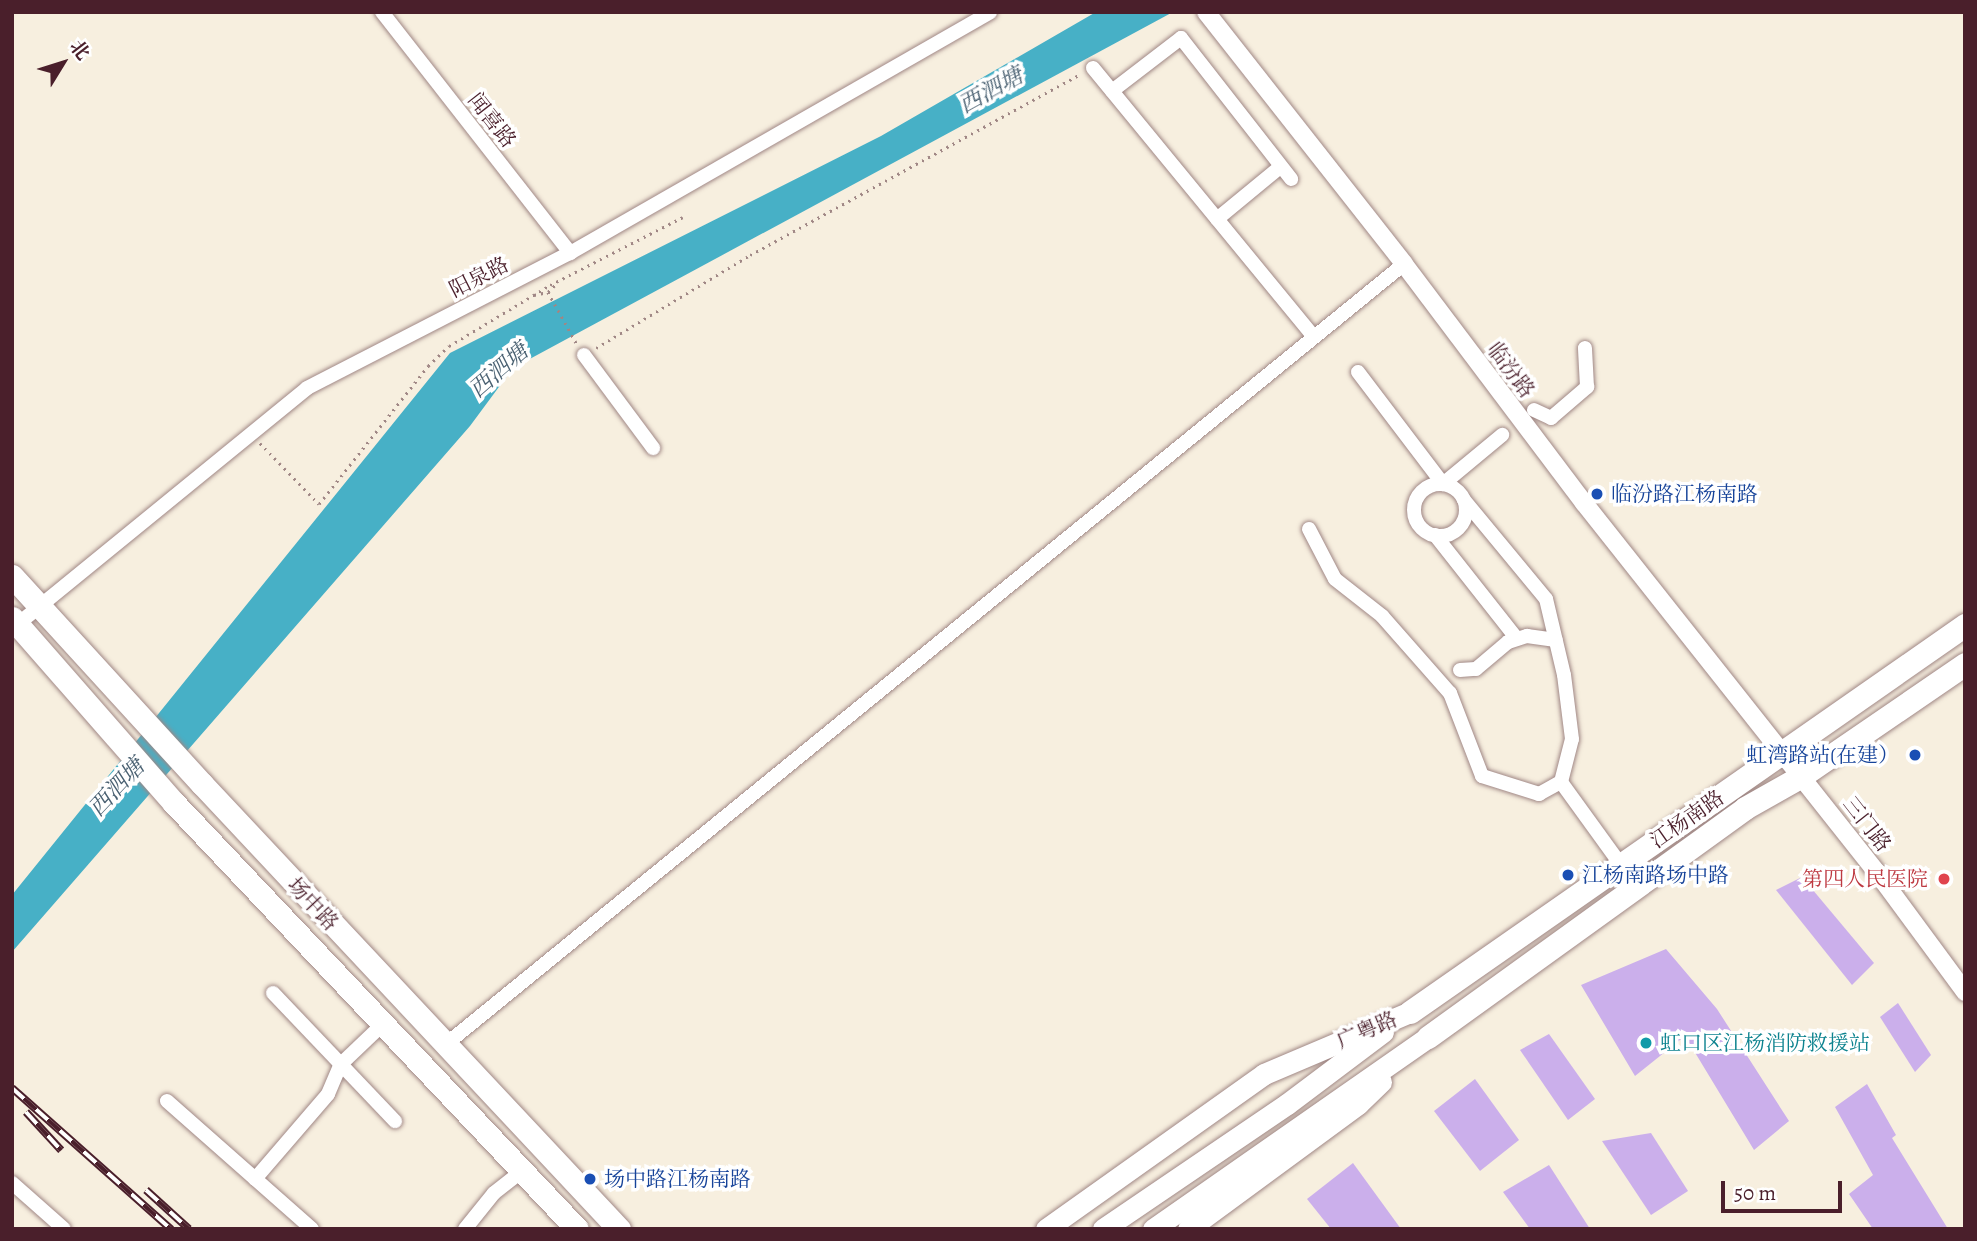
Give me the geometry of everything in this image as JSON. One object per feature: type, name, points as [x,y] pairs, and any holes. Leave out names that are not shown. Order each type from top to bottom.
[{"type":"main road","name":"场中路","points":[[12,576],[202,785],[619,1229]]},
{"type":"main road","name":"场中路","points":[[15,621],[174,803],[577,1229]]},
{"type":"main road","name":"江杨南路","points":[[1410,1012],[1965,625]]},
{"type":"main road","name":"江杨南路","points":[[1428,1037],[1745,808],[1800,777],[1965,664]]},
{"type":"main road","name":"广粤路","points":[[1104,1229],[1287,1104],[1410,1012]]},
{"type":"main road","name":"广粤路","points":[[1046,1229],[1264,1074],[1410,1012]]},
{"type":"main road","name":"广粤路","points":[[1157,1226],[1428,1037]]},
{"type":"main road","name":"广粤路","points":[[1188,1229],[1358,1104],[1428,1037]]},
{"type":"street","name":"闻喜路","points":[[382,12],[570,253]]},
{"type":"street","name":"阳泉路","points":[[15,621],[40,606],[307,388],[570,253],[990,12]]},
{"type":"street","name":"临汾路","points":[[1206,12],[1404,264],[1584,503],[1782,753]]},
{"type":"street","points":[[1112,91],[1181,38],[1291,179]]},
{"type":"street","points":[[1093,68],[1314,337]]},
{"type":"street","points":[[1217,219],[1280,167]]},
{"type":"street","points":[[445,1045],[1404,264]]},
{"type":"street","points":[[1534,410],[1550,418],[1587,387],[1585,348]]},
{"type":"street","points":[[581,350],[653,448]]},
{"type":"street","points":[[1309,529],[1335,579],[1382,616],[1450,693],[1482,776],[1539,794],[1561,782],[1572,739],[1556,640],[1546,599],[1464,500],[1451,487],[1443,484],[1358,372]]},
{"type":"street","points":[[1464,500],[1465,517],[1461,525],[1447,535],[1435,535],[1422,529],[1414,507],[1426,488],[1443,484],[1502,435]]},
{"type":"street","points":[[1435,535],[1517,639]]},
{"type":"street","points":[[1460,670],[1476,668],[1508,642],[1517,639],[1527,636],[1556,640]]},
{"type":"street","name":"三门路","points":[[1782,753],[1965,992]]},
{"type":"street","points":[[1561,782],[1621,865]]},
{"type":"street","points":[[273,993],[395,1121]]},
{"type":"street","points":[[255,1179],[328,1094],[341,1064],[383,1024]]},
{"type":"street","points":[[167,1101],[312,1229]]},
{"type":"street","points":[[471,1226],[494,1193],[522,1171]]},
{"type":"street","points":[[12,1183],[64,1229]]},
{"type":"path","points":[[548,292],[581,350],[1093,68]]},
{"type":"path","points":[[251,434],[319,504],[428,366],[449,346],[531,295],[683,218]]},
{"type":"path","points":[[531,295],[548,292],[561,280]]},
{"type":"water","name":"西泗塘","points":[[1096,12],[1173,12],[513,368],[470,426],[12,952],[12,895],[450,353],[881,136]]},
{"type":"building","points":[[1802,877],[1874,963],[1852,985],[1776,890]]},
{"type":"building","name":"虹口区江杨消防救援站","points":[[1666,949],[1717,1009],[1789,1121],[1754,1150],[1685,1036],[1635,1076],[1581,985]]},
{"type":"building","points":[[1898,1003],[1931,1055],[1915,1072],[1880,1017]]},
{"type":"building","points":[[1549,1034],[1595,1099],[1568,1120],[1520,1050]]},
{"type":"building","points":[[1475,1079],[1519,1140],[1480,1171],[1434,1111]]},
{"type":"building","points":[[1867,1084],[1896,1135],[1892,1138],[1948,1229],[1873,1229],[1849,1194],[1873,1175],[1835,1107]]},
{"type":"building","points":[[1651,1133],[1688,1191],[1651,1215],[1602,1141]]},
{"type":"building","points":[[1353,1163],[1401,1229],[1331,1229],[1307,1199]]},
{"type":"building","points":[[1549,1165],[1590,1229],[1530,1229],[1503,1192]]},
{"type":"railway","points":[[12,1088],[171,1229]]},
{"type":"railway","points":[[26,1112],[61,1150]]},
{"type":"railway","points":[[146,1190],[189,1229]]},
{"type":"place","name":"临汾路江杨南路","points":[[1597,494]]},
{"type":"place","name":"虹湾路站(在建）","points":[[1915,755]]},
{"type":"place","name":"江杨南路场中路","points":[[1568,875]]},
{"type":"place","name":"第四人民医院","points":[[1944,879]]},
{"type":"place","name":"虹口区江杨消防救援站","points":[[1646,1043]]},
{"type":"place","name":"场中路江杨南路","points":[[590,1179]]}]
